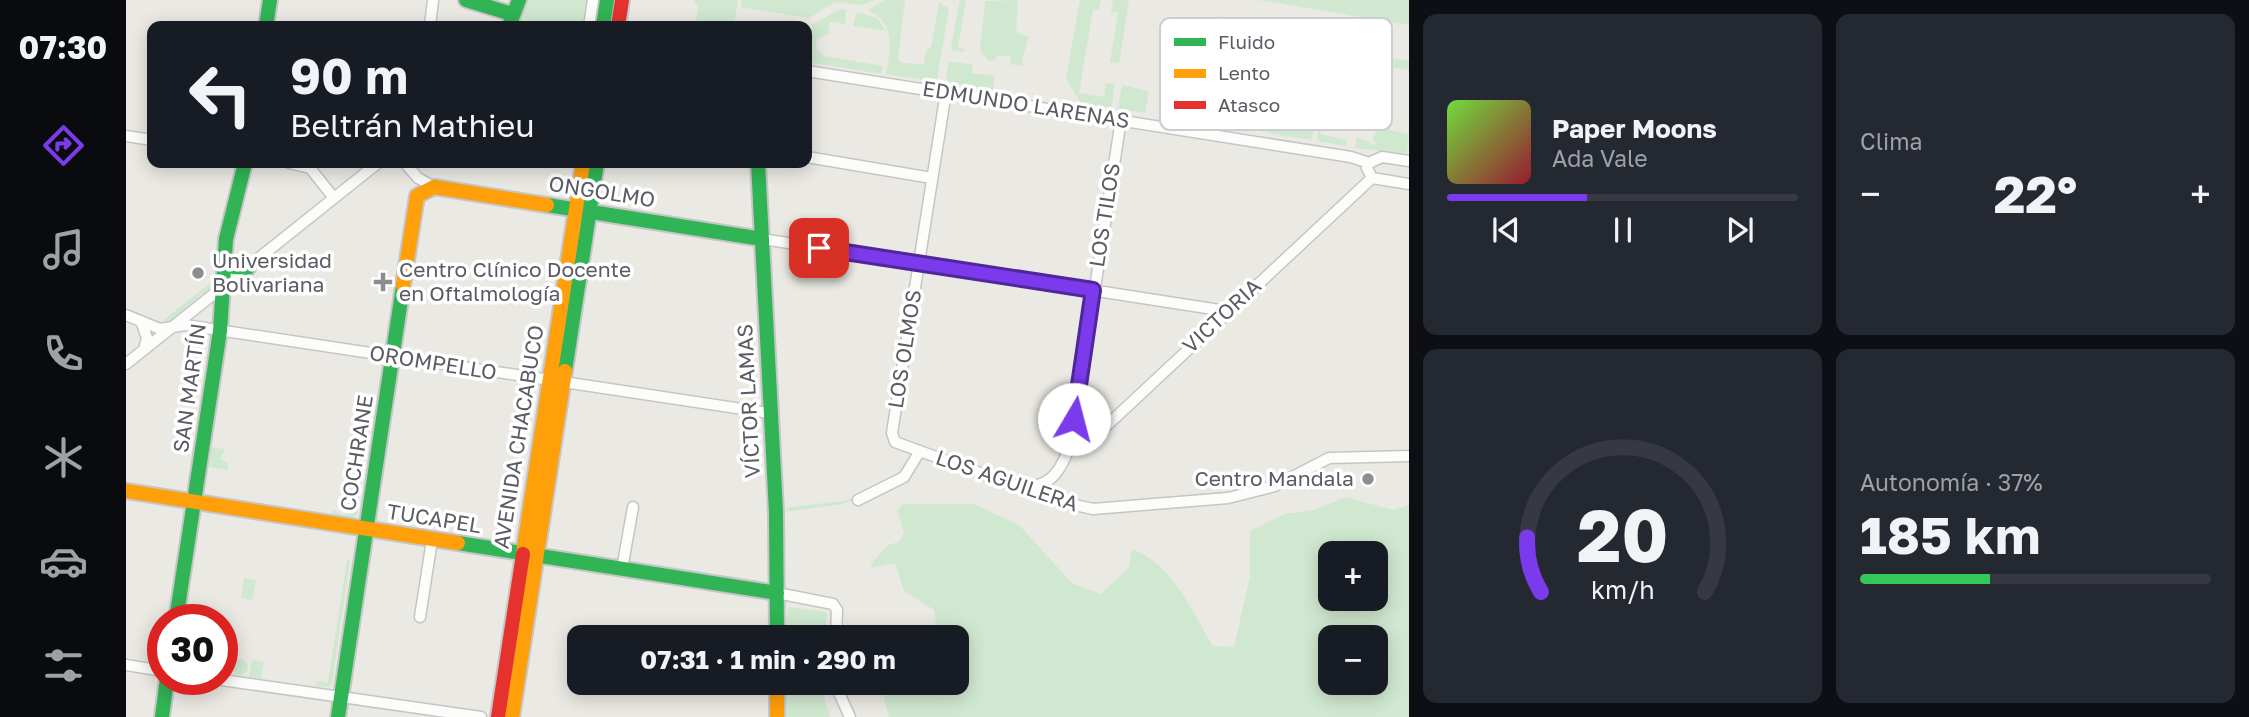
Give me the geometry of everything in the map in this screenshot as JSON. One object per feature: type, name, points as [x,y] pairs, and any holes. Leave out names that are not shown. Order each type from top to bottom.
[{"type":"main road","points":[[267,21],[270,0]]},
{"type":"main road","points":[[466,0],[510,20],[519,0]]},
{"type":"main road","points":[[604,21],[607,0]]},
{"type":"main road","points":[[619,21],[622,0]]},
{"type":"main road","name":"SAN MARTÍN","points":[[178,604],[220,331],[227,236],[244,168]]},
{"type":"main road","name":"AVENIDA CHACABUCO","points":[[583,168],[583,210]]},
{"type":"main road","name":"AVENIDA CHACABUCO","points":[[498,717],[529,555],[583,210],[596,168]]},
{"type":"main road","name":"VÍCTOR LAMAS","points":[[758,168],[777,625]]},
{"type":"main road","points":[[417,196],[434,187]]},
{"type":"main road","name":"ONGOLMO","points":[[434,187],[762,239]]},
{"type":"main road","name":"COCHRANE","points":[[338,717],[417,196]]},
{"type":"main road","points":[[225,255],[233,267],[247,268]]},
{"type":"main road","name":"TUCAPEL","points":[[126,491],[777,593]]},
{"type":"main road","name":"AVENIDA CHACABUCO","points":[[512,717],[529,555]]},
{"type":"main road","points":[[162,717],[165,695]]},
{"type":"main road","points":[[776,695],[776,717]]},
{"type":"street","points":[[431,21],[433,0]]},
{"type":"street","points":[[590,21],[593,0]]},
{"type":"street","name":"EDMUNDO LARENAS","points":[[812,72],[1160,126]]},
{"type":"street","name":"LOS OLMOS","points":[[893,439],[946,92]]},
{"type":"street","name":"LOS TILOS","points":[[1019,485],[1044,484],[1061,468],[1071,443],[1121,120]]},
{"type":"street","name":"EDMUNDO LARENAS","points":[[1183,130],[1351,157],[1369,163],[1382,157],[1409,161]]},
{"type":"street","points":[[126,136],[147,139]]},
{"type":"street","points":[[812,158],[933,178]]},
{"type":"street","points":[[1369,163],[1367,169],[1372,178],[1409,184]]},
{"type":"street","points":[[310,168],[334,198]]},
{"type":"street","points":[[126,364],[372,168]]},
{"type":"street","name":"ONGOLMO","points":[[409,168],[434,187]]},
{"type":"street","points":[[414,174],[417,196]]},
{"type":"street","name":"VICTORIA","points":[[1071,443],[1087,444],[1226,311],[1372,178]]},
{"type":"street","points":[[762,239],[1226,311]]},
{"type":"street","name":"OROMPELLO","points":[[126,315],[159,329],[185,325],[769,413]]},
{"type":"street","points":[[141,321],[147,336],[144,349]]},
{"type":"street","name":"LOS AGUILERA","points":[[893,439],[1068,505],[1093,509],[1228,498],[1275,486],[1329,458],[1409,456]]},
{"type":"street","points":[[858,500],[904,477],[920,451]]},
{"type":"street","points":[[622,569],[633,507]]},
{"type":"street","points":[[420,617],[432,540]]},
{"type":"street","points":[[777,593],[833,604],[837,625]]},
{"type":"street","points":[[126,665],[147,668]]},
{"type":"street","points":[[238,682],[481,717]]},
{"type":"street","points":[[840,695],[850,717]]},
{"type":"green space","points":[[524,0],[586,0],[583,21],[515,21]]},
{"type":"green space","points":[[694,0],[738,0],[735,21],[696,21],[698,7]]},
{"type":"green space","points":[[742,0],[875,0],[860,5],[835,2],[809,18],[741,7]]},
{"type":"green space","points":[[885,0],[905,0],[898,59],[901,63],[924,64],[926,51],[931,47],[939,2],[949,9],[937,79],[931,81],[886,74],[890,46],[887,29],[877,16],[868,10]]},
{"type":"green space","points":[[960,0],[966,0],[958,47],[964,49],[964,52],[952,50],[951,47]]},
{"type":"green space","points":[[1018,0],[1016,30],[1020,35],[1029,36],[1022,60],[1024,66],[1010,64],[1011,57],[997,55],[995,61],[988,60],[980,50],[985,1]]},
{"type":"green space","points":[[1080,0],[1101,0],[1099,10],[1093,9],[1079,93],[1104,97],[1106,83],[1115,84],[1111,108],[1081,103],[1066,79]]},
{"type":"green space","points":[[1113,0],[1129,0],[1119,63],[1110,62],[1118,13],[1111,12]]},
{"type":"green space","points":[[1258,0],[1409,0],[1409,25],[1392,22],[1392,18],[1367,18]]},
{"type":"green space","points":[[840,9],[846,10],[845,24],[830,22],[828,34],[816,40],[817,50],[825,56],[883,66],[881,74],[812,63],[812,25]]},
{"type":"green space","points":[[857,12],[877,18],[886,31],[853,26]]},
{"type":"green space","points":[[1392,58],[1409,61],[1409,70],[1392,67]]},
{"type":"green space","points":[[949,61],[973,65],[972,73],[995,76],[993,90],[950,83],[946,76]]},
{"type":"green space","points":[[1122,85],[1149,91],[1145,113],[1118,108]]},
{"type":"green space","points":[[1268,130],[1313,130],[1311,140],[1267,133]]},
{"type":"green space","points":[[1321,130],[1320,134],[1347,140],[1346,146],[1318,141]]},
{"type":"green space","points":[[1390,130],[1409,134],[1407,154],[1355,148],[1357,138],[1372,145],[1376,143],[1373,138],[1377,131]]},
{"type":"green space","points":[[220,275],[211,291],[207,290],[177,315],[177,319],[163,327],[160,323]]},
{"type":"green space","points":[[211,447],[225,449],[220,459],[227,462],[228,470],[209,467]]},
{"type":"green space","points":[[359,481],[362,481],[357,515],[352,518],[332,515],[333,510],[345,516],[346,512],[354,513]]},
{"type":"green space","points":[[863,494],[843,504],[784,512],[790,507],[844,501]]},
{"type":"green space","points":[[1346,497],[1393,510],[1409,505],[1409,717],[889,717],[885,695],[969,695],[969,625],[936,625],[934,610],[904,591],[895,563],[872,568],[871,564],[888,545],[899,542],[904,533],[897,510],[903,504],[974,504],[1019,525],[1072,583],[1101,594],[1129,567],[1132,549],[1146,556],[1170,577],[1213,646],[1234,647],[1250,576],[1250,531],[1284,514],[1314,510]]},
{"type":"green space","points":[[347,560],[350,561],[332,684],[328,687],[316,686],[317,681],[328,682]]},
{"type":"green space","points":[[244,578],[256,580],[252,600],[241,598]]},
{"type":"green space","points":[[788,607],[827,612],[826,625],[786,625]]},
{"type":"green space","points":[[238,660],[246,661],[246,673],[238,674]]},
{"type":"green space","points":[[252,660],[264,662],[261,679],[249,677]]},
{"type":"green space","points":[[782,695],[824,695],[830,717],[781,717]]},
{"type":"traffic: fast","points":[[267,21],[270,0]]},
{"type":"traffic: fast","points":[[466,0],[512,14]]},
{"type":"traffic: fast","points":[[511,21],[519,0]]},
{"type":"traffic: fast","points":[[604,21],[607,0]]},
{"type":"traffic: fast","points":[[178,604],[220,331],[226,239],[244,168]]},
{"type":"traffic: fast","points":[[565,371],[596,168]]},
{"type":"traffic: fast","points":[[758,168],[776,512],[777,625]]},
{"type":"traffic: fast","points":[[547,205],[762,239]]},
{"type":"traffic: fast","points":[[225,255],[233,267],[248,268]]},
{"type":"traffic: fast","points":[[338,717],[403,286]]},
{"type":"traffic: fast","points":[[458,543],[777,593]]},
{"type":"traffic: fast","points":[[162,717],[165,695]]},
{"type":"traffic: slow","points":[[523,554],[582,168]]},
{"type":"traffic: slow","points":[[403,286],[417,196],[434,187],[547,205]]},
{"type":"traffic: slow","points":[[512,717],[565,371]]},
{"type":"traffic: slow","points":[[126,491],[458,543]]},
{"type":"traffic: slow","points":[[777,695],[777,717]]},
{"type":"traffic: jam","points":[[619,21],[622,0]]},
{"type":"traffic: jam","points":[[498,717],[523,554]]},
{"type":"place","name":"Universidad Bolivariana","points":[[198,273]]},
{"type":"place","name":"Centro Clínico Docente en Oftalmología","points":[[383,282]]},
{"type":"place","name":"Centro Mandala","points":[[1368,479]]},
{"type":"route","points":[[819,248],[1093,290],[1074,419]]}]
